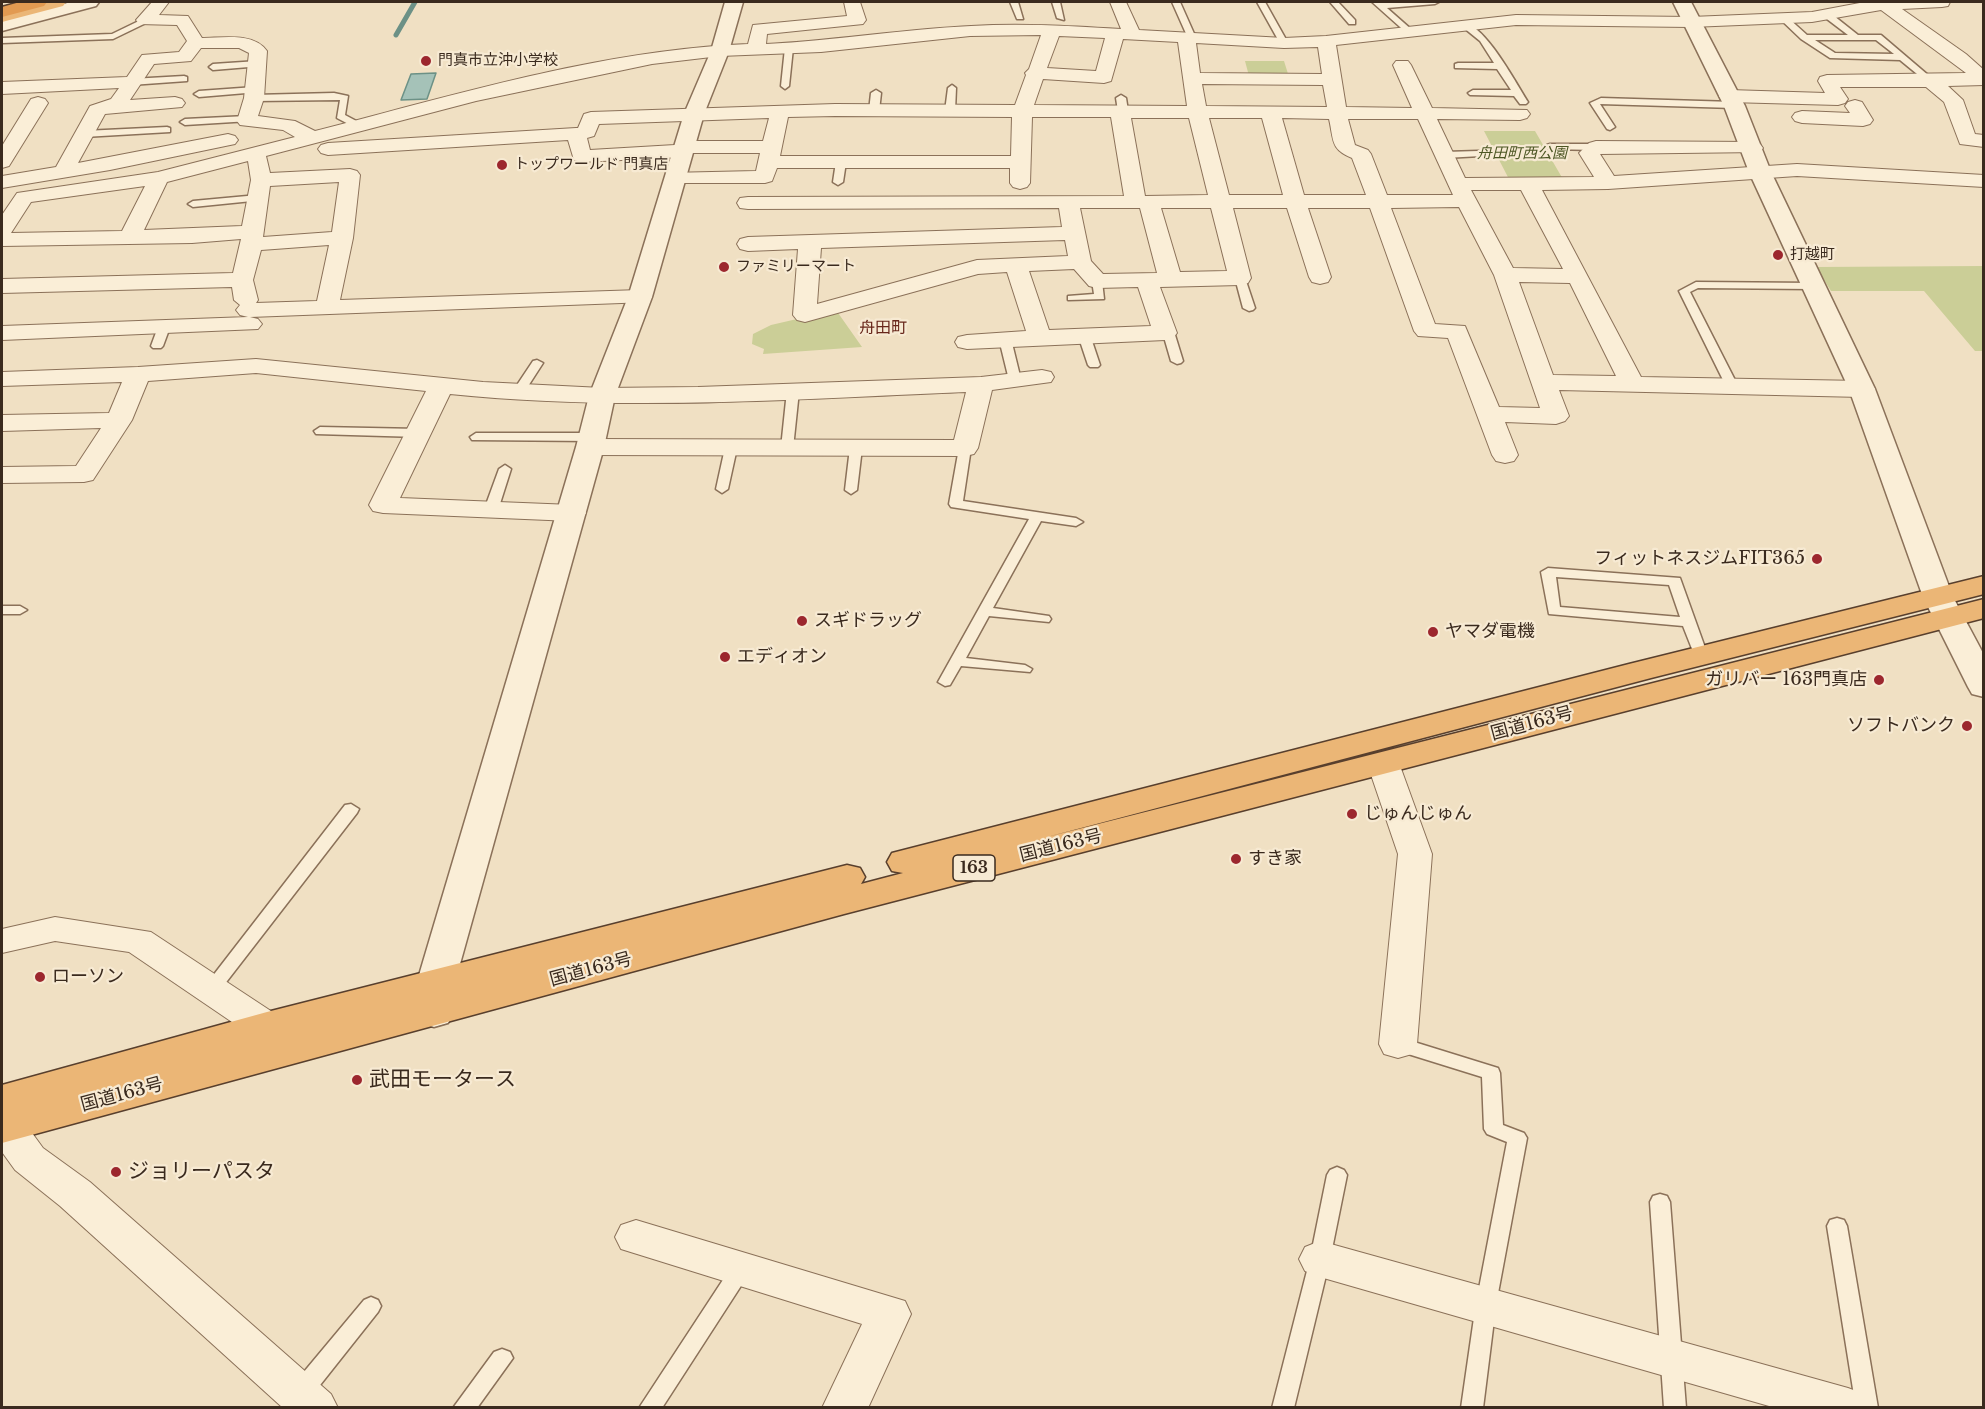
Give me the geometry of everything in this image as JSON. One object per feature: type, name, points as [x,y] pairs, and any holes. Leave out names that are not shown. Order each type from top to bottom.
[{"type":"highway","points":[[2,12],[38,2]]},
{"type":"highway","points":[[2,17],[57,2]]},
{"type":"highway","name":"国道163号","points":[[2,1119],[267,1027],[435,997],[856,898],[1383,763],[1664,689],[1944,607],[1983,585]]},
{"type":"highway","name":"国道163号","points":[[2,1119],[280,1052],[435,997],[1701,656],[1944,607],[1983,608]]},
{"type":"street","points":[[2,26],[90,2]]},
{"type":"street","points":[[145,20],[161,2]]},
{"type":"street","points":[[435,997],[592,442],[602,396],[640,297],[694,114],[720,51],[734,2]]},
{"type":"street","points":[[756,50],[759,29],[790,19],[857,20],[852,2]]},
{"type":"street","points":[[1035,73],[1104,77],[1124,34],[1118,2]]},
{"type":"street","points":[[68,181],[159,178],[474,96],[591,70],[652,59],[720,51],[789,48],[1056,24],[1124,34],[1284,43],[1409,32],[1470,17],[1491,23],[1687,12],[1783,18],[1826,14],[1876,4],[1942,2]]},
{"type":"street","points":[[1876,4],[1960,58],[1982,79]]},
{"type":"street","points":[[1687,12],[1734,105],[1753,148],[1760,172],[1862,388],[1944,607],[1983,687]]},
{"type":"street","points":[[145,20],[182,20],[197,42]]},
{"type":"street","points":[[1020,202],[1019,162],[1022,112],[1035,73],[1056,24]]},
{"type":"street","points":[[1068,202],[1080,262],[1097,281],[1240,278],[1197,111],[1189,38]]},
{"type":"street","points":[[1326,41],[1337,112],[1346,148],[1361,154],[1426,331],[1458,332],[1505,455]]},
{"type":"street","points":[[2,182],[40,185],[68,181],[233,139],[247,120],[255,94],[258,51],[248,45],[197,42],[190,47],[185,57],[148,59],[118,104],[97,110],[84,134],[68,181],[38,239]]},
{"type":"street","points":[[1402,65],[1462,192],[1505,275],[1556,416],[1489,414]]},
{"type":"street","points":[[1192,78],[1332,80]]},
{"type":"street","points":[[1734,105],[1838,99],[1827,81],[1982,79]]},
{"type":"street","points":[[1931,81],[1953,100],[1967,140],[1983,141]]},
{"type":"street","points":[[2,88],[131,82]]},
{"type":"street","points":[[2,162],[11,132],[38,103]]},
{"type":"street","points":[[107,107],[175,104]]},
{"type":"street","points":[[268,150],[310,150],[576,134],[587,132],[591,118],[780,112],[873,105],[949,111],[1022,112],[1122,107],[1197,111],[1426,113],[1521,108]]},
{"type":"street","points":[[864,162],[873,105]]},
{"type":"street","points":[[1734,105],[1863,120],[1855,106]]},
{"type":"street","points":[[1122,107],[1143,202],[1170,279]]},
{"type":"street","points":[[948,145],[949,111]]},
{"type":"street","points":[[681,158],[765,177],[772,155],[780,112]]},
{"type":"street","points":[[1270,112],[1295,201],[1320,277]]},
{"type":"street","points":[[247,120],[288,125],[312,138]]},
{"type":"street","points":[[576,134],[581,156],[681,158],[772,155],[840,172],[864,162],[948,145],[1019,162]]},
{"type":"street","points":[[1608,183],[1589,153],[1596,147],[1753,148]]},
{"type":"street","points":[[256,366],[242,280],[268,150]]},
{"type":"street","points":[[748,203],[1379,201],[1527,182],[1608,183],[1797,170],[1983,181]]},
{"type":"street","points":[[259,189],[350,175],[342,238],[327,308]]},
{"type":"street","points":[[130,237],[159,178]]},
{"type":"street","points":[[1527,182],[1578,276],[1632,384]]},
{"type":"street","points":[[2,230],[24,196],[40,185]]},
{"type":"street","points":[[748,244],[1074,233]]},
{"type":"street","points":[[2,240],[130,237],[342,238]]},
{"type":"street","points":[[810,242],[805,315],[977,267],[1080,262]]},
{"type":"street","points":[[1016,265],[1040,336]]},
{"type":"street","points":[[1505,275],[1578,276]]},
{"type":"street","points":[[2,286],[242,280]]},
{"type":"street","points":[[967,342],[1040,336],[1165,333],[1147,281]]},
{"type":"street","points":[[2,333],[161,336],[249,317],[327,308],[640,297]]},
{"type":"street","points":[[2,379],[138,374],[256,366],[442,386],[602,396],[981,384],[1042,377]]},
{"type":"street","points":[[2,475],[84,474],[119,420],[138,374]]},
{"type":"street","points":[[1542,382],[1862,388]]},
{"type":"street","points":[[592,442],[731,448],[965,448],[981,384]]},
{"type":"street","points":[[442,386],[383,505],[572,513]]},
{"type":"street","points":[[2,423],[119,420]]},
{"type":"street","points":[[1383,763],[1415,854],[1398,1044]]},
{"type":"street","points":[[2,940],[55,929],[138,942],[267,1027]]},
{"type":"street","points":[[2,1119],[29,1159],[75,1194],[307,1401]]},
{"type":"street","points":[[636,1237],[889,1314],[845,1407]]},
{"type":"street","points":[[1320,1259],[1848,1407]]},
{"type":"lane","points":[[1014,2],[1020,17]]},
{"type":"lane","points":[[1056,2],[1056,24]]},
{"type":"lane","points":[[1176,2],[1189,38]]},
{"type":"lane","points":[[1261,2],[1284,43]]},
{"type":"lane","points":[[1334,2],[1352,22]]},
{"type":"lane","points":[[1379,4],[1435,2]]},
{"type":"lane","points":[[1379,4],[1409,32]]},
{"type":"lane","points":[[1826,14],[1856,37]]},
{"type":"lane","points":[[1470,17],[1517,93],[1521,108]]},
{"type":"lane","points":[[1783,18],[1806,38],[1833,56],[1902,57]]},
{"type":"lane","points":[[2,41],[113,36],[124,32],[136,22],[145,20]]},
{"type":"lane","points":[[59,38],[67,27]]},
{"type":"lane","points":[[1806,38],[1878,37],[1931,81]]},
{"type":"lane","points":[[785,87],[789,48]]},
{"type":"lane","points":[[213,67],[258,64]]},
{"type":"lane","points":[[1458,66],[1500,66]]},
{"type":"lane","points":[[131,82],[184,79]]},
{"type":"lane","points":[[949,111],[952,88]]},
{"type":"lane","points":[[1473,93],[1517,93]]},
{"type":"lane","points":[[199,94],[345,98],[340,116],[359,126]]},
{"type":"lane","points":[[1610,127],[1595,104],[1601,101],[1734,105]]},
{"type":"lane","points":[[185,122],[247,120]]},
{"type":"lane","points":[[84,134],[167,130]]},
{"type":"lane","points":[[1550,147],[1596,147]]},
{"type":"lane","points":[[1445,154],[1478,154]]},
{"type":"lane","points":[[194,204],[259,189]]},
{"type":"lane","points":[[1240,278],[1249,308]]},
{"type":"lane","points":[[1072,298],[1100,297],[1097,281]]},
{"type":"lane","points":[[1732,386],[1684,291],[1696,285],[1813,286]]},
{"type":"lane","points":[[1165,333],[1169,335],[1177,361]]},
{"type":"lane","points":[[1084,335],[1094,365]]},
{"type":"lane","points":[[1005,339],[1014,380]]},
{"type":"lane","points":[[519,391],[537,363]]},
{"type":"lane","points":[[787,448],[793,391]]},
{"type":"lane","points":[[320,431],[419,434]]},
{"type":"lane","points":[[476,437],[592,442]]},
{"type":"lane","points":[[722,489],[731,448]]},
{"type":"lane","points":[[851,490],[856,448]]},
{"type":"lane","points":[[965,448],[956,504],[1076,522]]},
{"type":"lane","points":[[491,510],[505,469]]},
{"type":"lane","points":[[945,682],[1037,516]]},
{"type":"lane","points":[[1689,622],[1554,611],[1548,572],[1675,581],[1701,656]]},
{"type":"lane","points":[[2,610],[20,610]]},
{"type":"lane","points":[[984,611],[1044,619]]},
{"type":"lane","points":[[957,661],[1025,669]]},
{"type":"lane","points":[[211,990],[351,809]]},
{"type":"lane","points":[[1398,1044],[1491,1072],[1494,1129],[1517,1138],[1486,1304],[1472,1407]]},
{"type":"lane","points":[[1282,1407],[1320,1259],[1337,1175]]},
{"type":"lane","points":[[1660,1202],[1675,1407]]},
{"type":"lane","points":[[1837,1226],[1867,1407]]},
{"type":"lane","points":[[650,1407],[741,1269]]},
{"type":"lane","points":[[307,1401],[371,1306]]},
{"type":"lane","points":[[464,1407],[502,1358]]},
{"type":"green space","points":[[1245,61],[1284,61],[1289,77],[1249,76]]},
{"type":"green space","name":"舟田町西公園","points":[[1484,131],[1535,131],[1564,181],[1510,181]]},
{"type":"green space","points":[[1983,266],[1983,351],[1975,351],[1924,291],[1831,291],[1816,267]]},
{"type":"green space","points":[[836,310],[862,347],[763,354],[764,349],[752,344],[753,334],[771,325]]},
{"type":"water","points":[[436,73],[427,99],[401,100],[411,74]]},
{"type":"waterway","points":[[396,35],[415,2]]},
{"type":"place","name":"門真市立沖小学校","points":[[426,61]]},
{"type":"place","name":"トップワールド 門真店","points":[[502,165]]},
{"type":"place","name":"打越町","points":[[1778,255]]},
{"type":"place","name":"ファミリーマート","points":[[724,267]]},
{"type":"place","name":"フィットネスジムFIT365","points":[[1817,559]]},
{"type":"place","name":"スギドラッグ","points":[[802,621]]},
{"type":"place","name":"ヤマダ電機","points":[[1433,632]]},
{"type":"place","name":"エディオン","points":[[725,657]]},
{"type":"place","name":"ガリバー 163門真店","points":[[1879,680]]},
{"type":"place","name":"ソフトバンク","points":[[1967,726]]},
{"type":"place","name":"じゅんじゅん","points":[[1352,814]]},
{"type":"place","name":"すき家","points":[[1236,859]]},
{"type":"place","name":"ローソン","points":[[40,977]]},
{"type":"place","name":"武田モータース","points":[[357,1080]]},
{"type":"place","name":"ジョリーパスタ","points":[[116,1172]]},
{"type":"district","name":"舟田町","points":[[883,328]]}]
